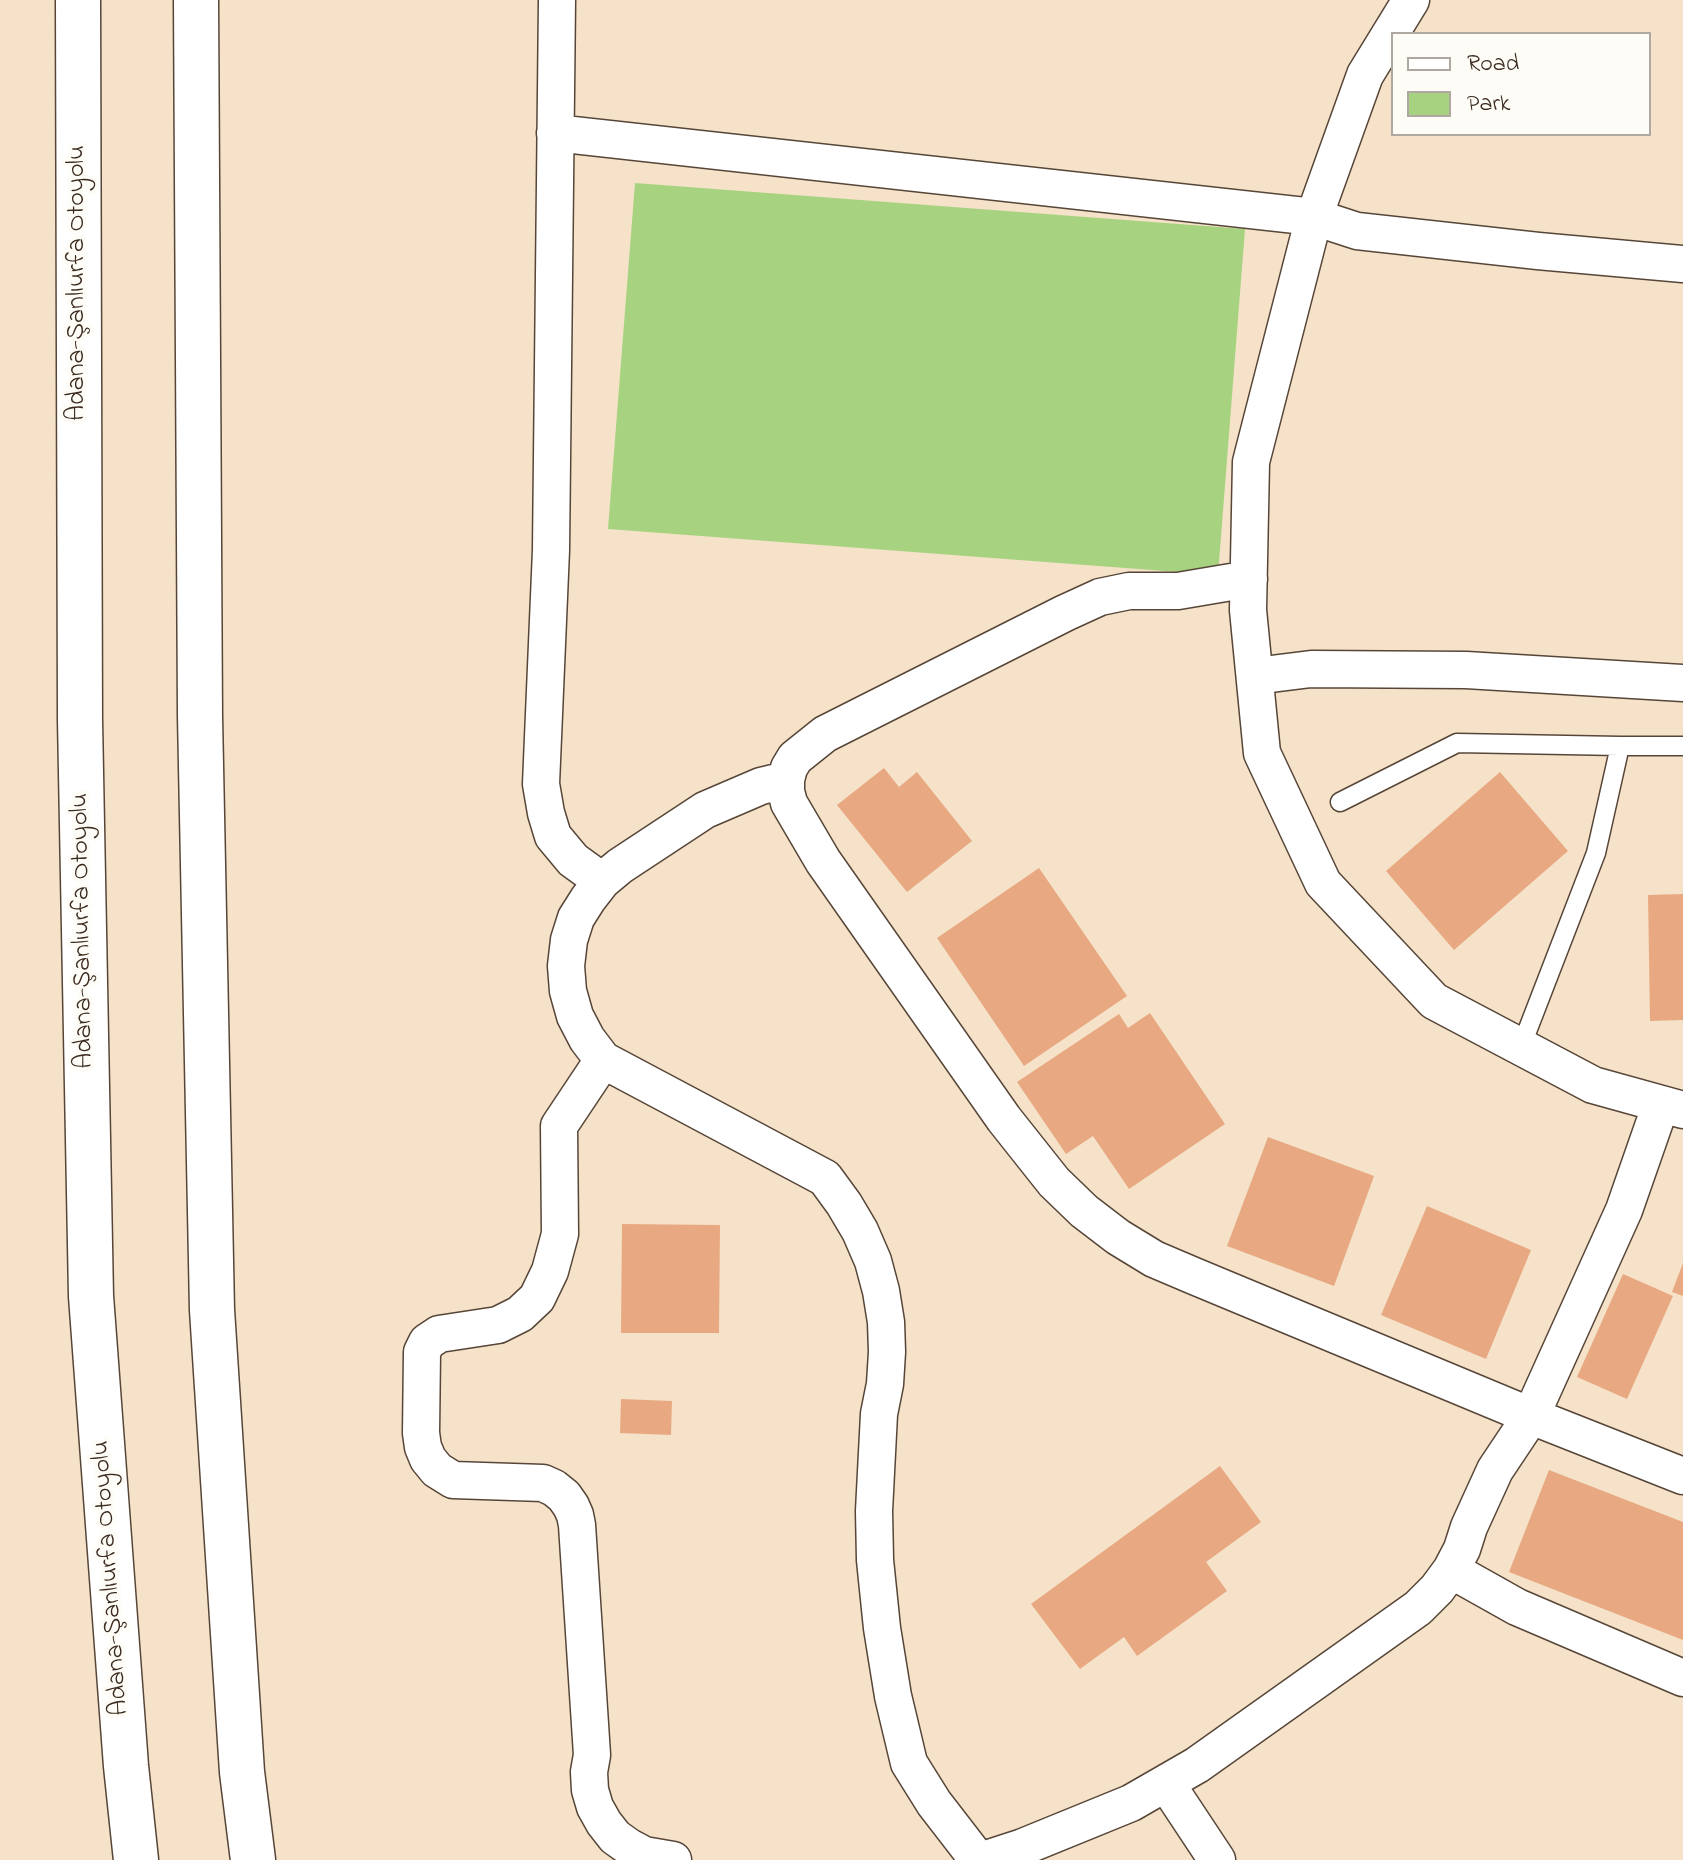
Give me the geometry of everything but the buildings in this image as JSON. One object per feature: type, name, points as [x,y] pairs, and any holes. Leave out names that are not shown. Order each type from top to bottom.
[{"type":"highway","name":"Adana-Şanlıurfa Otoyolu","points":[[78,0],[80,720],[91,1296],[126,1766],[136,1860]]},
{"type":"highway","points":[[196,0],[200,716],[212,1310],[242,1772],[253,1860]]},
{"type":"street","points":[[557,0],[551,550],[541,784],[553,836],[573,860],[602,881]]},
{"type":"street","points":[[1391,32],[1411,0]]},
{"type":"street","points":[[786,780],[761,786],[705,810],[602,881],[576,918],[569,940],[566,966],[568,991],[575,1016],[603,1060],[825,1178],[860,1231],[873,1261],[886,1322],[885,1384],[879,1414],[874,1511],[880,1614],[893,1696],[909,1763],[934,1803],[980,1860],[1023,1847],[1131,1803],[1197,1765],[1418,1608],[1437,1589],[1462,1549],[1495,1470],[1531,1416],[1672,1107],[1593,1085],[1434,1001],[1323,883],[1262,753],[1248,610],[1251,462],[1314,217],[1365,75],[1391,33]]},
{"type":"street","points":[[555,133],[1314,217],[1357,231],[1683,264]]},
{"type":"street","points":[[1249,579],[1178,591],[1129,591],[1100,597],[1065,613],[825,734],[795,758],[789,768],[786,780],[789,803],[823,861],[1004,1119],[1054,1182],[1084,1211],[1118,1237],[1154,1259],[1683,1476]]},
{"type":"street","points":[[1255,676],[1311,669],[1466,670],[1683,683]]},
{"type":"street","points":[[603,1060],[559,1126],[560,1234],[550,1271],[537,1298],[520,1314],[498,1325],[439,1334],[427,1342],[422,1352],[421,1433],[428,1459],[437,1470],[453,1480],[543,1483],[564,1496],[571,1506],[577,1525],[592,1755],[589,1772],[593,1798],[604,1823],[615,1837],[644,1855],[673,1860]]},
{"type":"street","points":[[1451,1570],[1517,1607],[1683,1678]]},
{"type":"street","points":[[1166,1783],[1217,1860]]},
{"type":"lane","points":[[1340,802],[1457,743],[1683,746]]},
{"type":"lane","points":[[1521,1047],[1596,853],[1620,746]]},
{"type":"green space","points":[[635,183],[1245,229],[1218,575],[608,529]]}]
